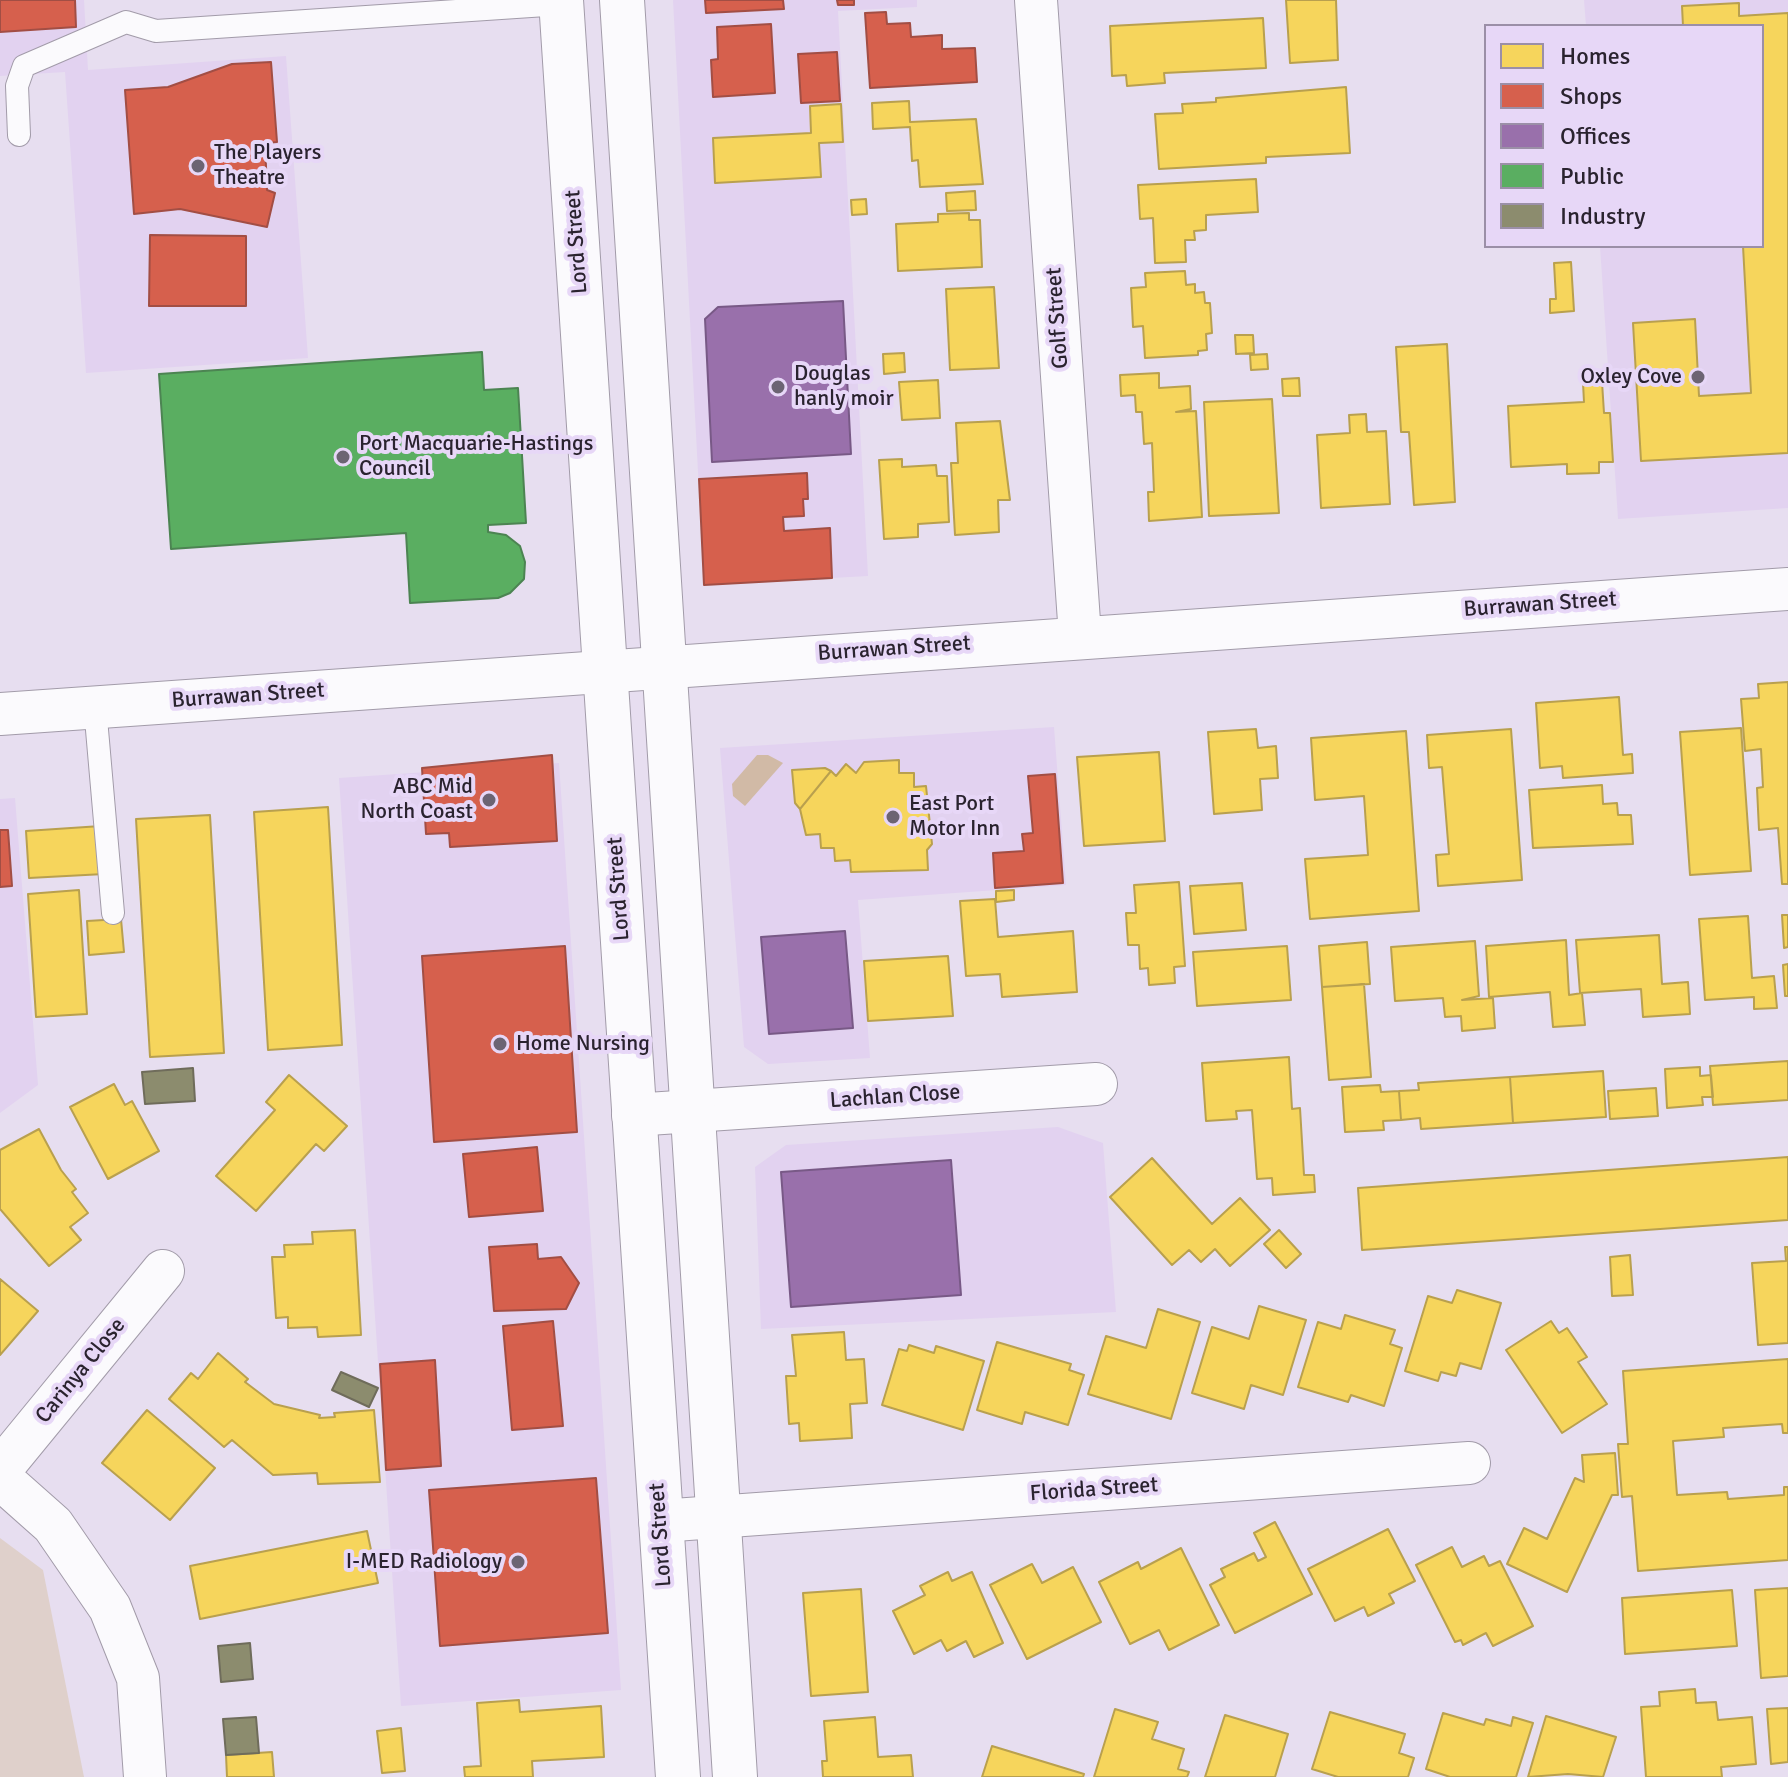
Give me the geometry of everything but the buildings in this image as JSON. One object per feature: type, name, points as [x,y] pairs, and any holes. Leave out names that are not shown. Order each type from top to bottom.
[{"type":"main road","points":[[622,0],[735,1777]]},
{"type":"main road","name":"Lord Street","points":[[561,2],[678,1777]]},
{"type":"street","name":"Golf Street","points":[[1036,0],[1080,636]]},
{"type":"street","name":"Burrawan Street","points":[[0,714],[664,665],[1788,589]]},
{"type":"street","name":"Lachlan Close","points":[[633,1115],[1096,1084]]},
{"type":"street","name":"Carinya Close","points":[[0,1470],[163,1271]]},
{"type":"street","name":"Florida Street","points":[[660,1521],[1469,1463]]},
{"type":"street","points":[[0,1478],[53,1525],[110,1608],[138,1678],[145,1777]]},
{"type":"lane","points":[[19,135],[17,86],[24,66],[126,22],[156,31],[561,2]]},
{"type":"lane","points":[[95,707],[113,913]]},
{"type":"shaded area","points":[[0,0],[84,0],[88,70],[286,56],[308,358],[86,373],[65,72],[0,76]]},
{"type":"shaded area","points":[[673,0],[917,0],[917,7],[838,11],[868,576],[704,585]]},
{"type":"shaded area","name":"Oxley Cove","points":[[1584,0],[1788,0],[1788,508],[1618,519],[1600,248],[1764,248],[1764,24],[1586,24]]},
{"type":"shaded area","name":"East Port Motor Inn","points":[[1054,727],[1066,885],[858,900],[870,1058],[768,1064],[744,1047],[720,748]]},
{"type":"shaded area","points":[[757,755],[768,755],[783,763],[745,806],[733,796],[732,784]]},
{"type":"shaded area","points":[[559,763],[621,1690],[401,1706],[339,778]]},
{"type":"shaded area","points":[[15,798],[38,1085],[0,1113],[0,799]]},
{"type":"shaded area","points":[[1058,1127],[1103,1143],[1116,1312],[761,1329],[755,1167],[786,1145]]},
{"type":"shaded area","points":[[0,1538],[43,1570],[84,1777],[0,1777]]},
{"type":"place","name":"The Players Theatre","points":[[198,166]]},
{"type":"place","name":"Oxley Cove","points":[[1698,377]]},
{"type":"place","name":"Douglas hanly moir","points":[[778,387]]},
{"type":"place","name":"Port Macquarie-Hastings Council","points":[[343,457]]},
{"type":"place","name":"ABC Mid North Coast","points":[[489,800]]},
{"type":"place","name":"East Port Motor Inn","points":[[893,817]]},
{"type":"place","name":"Home Nursing","points":[[500,1044]]},
{"type":"place","name":"I-MED Radiology","points":[[518,1562]]}]
